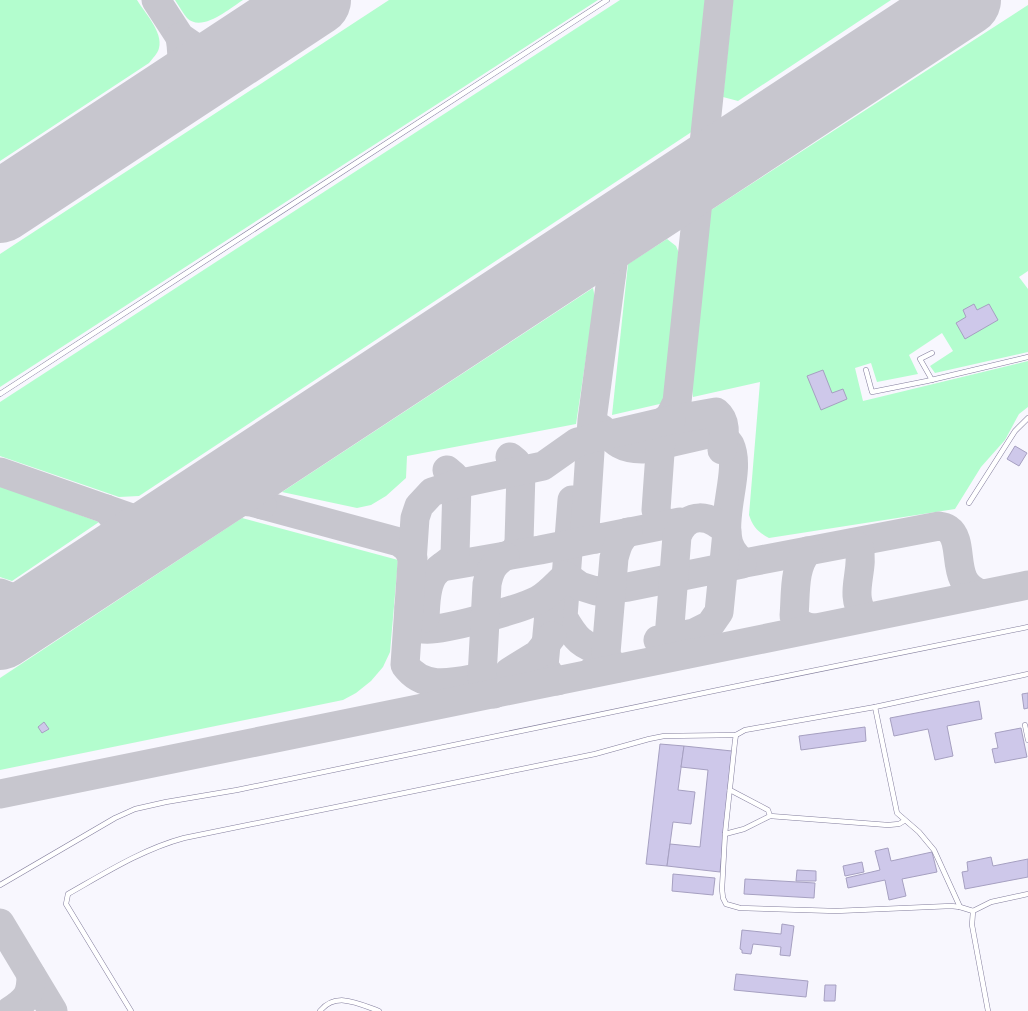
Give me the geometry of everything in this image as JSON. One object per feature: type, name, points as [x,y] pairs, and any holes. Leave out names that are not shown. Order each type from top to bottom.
[{"type":"lane","points":[[0,394],[607,0]]},
{"type":"lane","points":[[932,353],[920,359],[932,380]]},
{"type":"lane","points":[[866,370],[872,392],[932,380],[1028,357]]},
{"type":"lane","points":[[969,503],[1015,431],[1028,418]]},
{"type":"lane","points":[[0,885],[115,818],[135,809],[237,790],[1028,627]]},
{"type":"lane","points":[[131,1011],[66,904],[68,894],[117,866],[171,841],[595,754],[664,736],[736,734],[745,730],[875,707],[1028,674]]},
{"type":"lane","points":[[875,707],[894,806],[897,813],[904,821],[918,832],[934,850],[960,907]]},
{"type":"lane","points":[[1025,725],[1028,740]]},
{"type":"lane","points":[[736,734],[725,834],[722,889],[723,898],[726,904],[731,907],[836,911],[960,907],[973,911],[991,902],[1028,894]]},
{"type":"lane","points":[[730,790],[768,810],[770,816]]},
{"type":"lane","points":[[725,834],[744,829],[770,816],[888,826],[899,824],[904,821]]},
{"type":"lane","points":[[973,911],[972,925],[988,1011]]},
{"type":"lane","points":[[320,1011],[329,1002],[342,999],[379,1011]]},
{"type":"green space","points":[[0,0],[137,0],[156,29],[160,42],[159,48],[149,63],[0,161]]},
{"type":"green space","points":[[175,0],[243,0],[216,18],[200,23],[193,22],[187,18]]},
{"type":"green space","points":[[389,0],[598,0],[0,387],[0,254]]},
{"type":"green space","points":[[620,0],[705,0],[693,131],[139,496],[119,497],[0,456],[0,402]]},
{"type":"green space","points":[[733,0],[891,0],[738,101],[723,97]]},
{"type":"green space","points":[[1028,5],[1028,271],[1019,277],[1028,289],[1028,352],[935,373],[930,366],[953,351],[942,333],[909,355],[918,374],[877,382],[871,363],[855,368],[863,401],[1028,361],[1028,407],[1019,414],[1005,440],[981,467],[955,509],[769,538],[756,529],[749,515],[760,382],[693,397],[691,380],[708,212]]},
{"type":"green space","points":[[667,239],[676,246],[681,258],[664,403],[612,415],[628,264]]},
{"type":"green space","points":[[593,288],[595,298],[576,424],[407,456],[406,478],[386,496],[371,505],[357,508],[282,492]]},
{"type":"green space","points":[[0,486],[99,522],[12,581],[0,577]]},
{"type":"green space","points":[[242,518],[398,560],[390,652],[383,667],[371,681],[356,693],[343,700],[0,770],[0,678]]},
{"type":"building","points":[[974,304],[977,310],[989,304],[998,320],[965,339],[956,323],[966,317],[963,310]]},
{"type":"building","points":[[823,370],[832,393],[843,389],[847,399],[821,410],[807,376]]},
{"type":"building","points":[[1015,446],[1027,453],[1019,466],[1007,459]]},
{"type":"building","points":[[1028,693],[1028,708],[1024,709],[1022,694]]},
{"type":"building","points":[[979,701],[982,719],[947,726],[953,756],[935,760],[928,729],[894,736],[890,718]]},
{"type":"building","points":[[44,722],[49,729],[42,733],[38,727]]},
{"type":"building","points":[[865,727],[866,741],[801,750],[799,736]]},
{"type":"building","points":[[1021,728],[1027,757],[995,763],[992,749],[998,748],[995,733]]},
{"type":"building","points":[[660,744],[684,746],[678,790],[695,792],[691,824],[673,822],[667,866],[646,864]]},
{"type":"building","points":[[684,746],[732,751],[720,872],[667,866],[670,844],[700,847],[708,770],[681,767]]},
{"type":"building","points":[[888,848],[891,861],[932,852],[937,872],[902,879],[906,896],[889,900],[885,880],[848,888],[846,878],[880,870],[875,851]]},
{"type":"building","points":[[991,857],[993,866],[1028,859],[1028,877],[965,889],[962,872],[968,871],[967,862]]},
{"type":"building","points":[[862,862],[864,872],[845,876],[843,866]]},
{"type":"building","points":[[797,870],[816,871],[816,881],[796,881]]},
{"type":"building","points":[[673,874],[715,878],[713,895],[672,891]]},
{"type":"building","points":[[745,879],[815,883],[814,898],[744,894]]},
{"type":"building","points":[[782,924],[794,926],[790,956],[780,955],[781,947],[753,944],[751,954],[742,953],[742,950],[740,949],[742,930],[781,934]]},
{"type":"building","points":[[736,974],[808,981],[806,997],[734,990]]},
{"type":"building","points":[[825,985],[836,985],[835,1001],[824,1001]]},
{"type":"taxiway","points":[[156,0],[180,37],[196,48],[209,54],[223,56],[239,50]]},
{"type":"taxiway","points":[[663,422],[670,416],[677,402],[719,0]]},
{"type":"taxiway","points":[[169,97],[177,81],[181,68],[182,54],[180,37]]},
{"type":"taxiway","points":[[702,197],[705,188],[715,173],[749,142]]},
{"type":"taxiway","points":[[662,199],[685,179],[693,168],[699,153]]},
{"type":"taxiway","points":[[596,539],[585,529],[592,420],[614,256],[617,244],[632,219]]},
{"type":"taxiway","points":[[575,256],[594,255],[599,257],[606,264],[611,276]]},
{"type":"taxiway","points":[[669,525],[659,519],[656,510],[661,439],[671,420],[716,412],[720,416],[724,425],[722,450]]},
{"type":"taxiway","points":[[477,678],[457,682],[438,683],[420,678],[412,673],[405,665],[415,518],[419,506],[432,492],[457,484],[543,466],[577,442],[671,420]]},
{"type":"taxiway","points":[[602,429],[620,444],[635,449],[642,449],[712,433],[726,441],[730,445],[733,458],[733,474],[728,508],[728,540],[733,553],[745,563],[939,526],[947,528],[953,535],[956,543],[961,573],[965,582],[972,589],[983,594]]},
{"type":"taxiway","points":[[262,505],[254,498],[251,490],[251,483],[259,469],[279,451]]},
{"type":"taxiway","points":[[509,555],[516,550],[519,542],[521,472],[516,462],[510,457]]},
{"type":"taxiway","points":[[425,618],[428,588],[432,577],[455,555],[457,484],[454,476],[447,470]]},
{"type":"taxiway","points":[[0,472],[140,521],[153,522],[167,520],[207,501],[228,500],[251,502],[399,542],[407,548],[413,558]]},
{"type":"taxiway","points":[[572,500],[563,617],[580,641],[606,653],[603,662],[589,674]]},
{"type":"taxiway","points":[[106,509],[117,523],[121,536],[118,550],[107,564]]},
{"type":"taxiway","points":[[658,640],[694,633],[710,625],[719,612],[727,532],[713,522],[706,519],[693,519],[681,528],[677,536],[669,638],[676,648],[687,654]]},
{"type":"taxiway","points":[[442,567],[540,550],[680,522]]},
{"type":"taxiway","points":[[617,668],[608,660],[606,653],[614,558],[620,540],[628,532]]},
{"type":"taxiway","points":[[852,543],[859,547],[860,556],[857,599],[859,607],[864,615],[870,616]]},
{"type":"taxiway","points":[[808,551],[800,565],[796,582],[794,616],[802,625],[813,628]]},
{"type":"taxiway","points":[[494,694],[484,683],[482,677],[487,584],[489,575],[493,568],[505,556]]},
{"type":"taxiway","points":[[409,607],[411,617],[416,625],[423,629],[431,630],[461,624],[529,604],[545,595],[566,576],[580,586],[596,591],[628,587],[742,564]]},
{"type":"taxiway","points":[[0,794],[1028,585]]},
{"type":"taxiway","points":[[551,592],[544,666],[552,678],[557,681]]},
{"type":"taxiway","points":[[0,593],[28,601],[41,601],[56,597]]},
{"type":"taxiway","points":[[0,594],[5,598],[10,607],[9,618],[4,628],[0,632]]},
{"type":"taxiway","points":[[509,672],[538,654],[552,636]]},
{"type":"taxiway","points":[[0,923],[53,1011]]},
{"type":"taxiway","points":[[10,1011],[20,1004],[27,996],[30,988],[31,975]]},
{"type":"runway","points":[[0,207],[315,0]]},
{"type":"runway","points":[[0,634],[965,0]]}]
